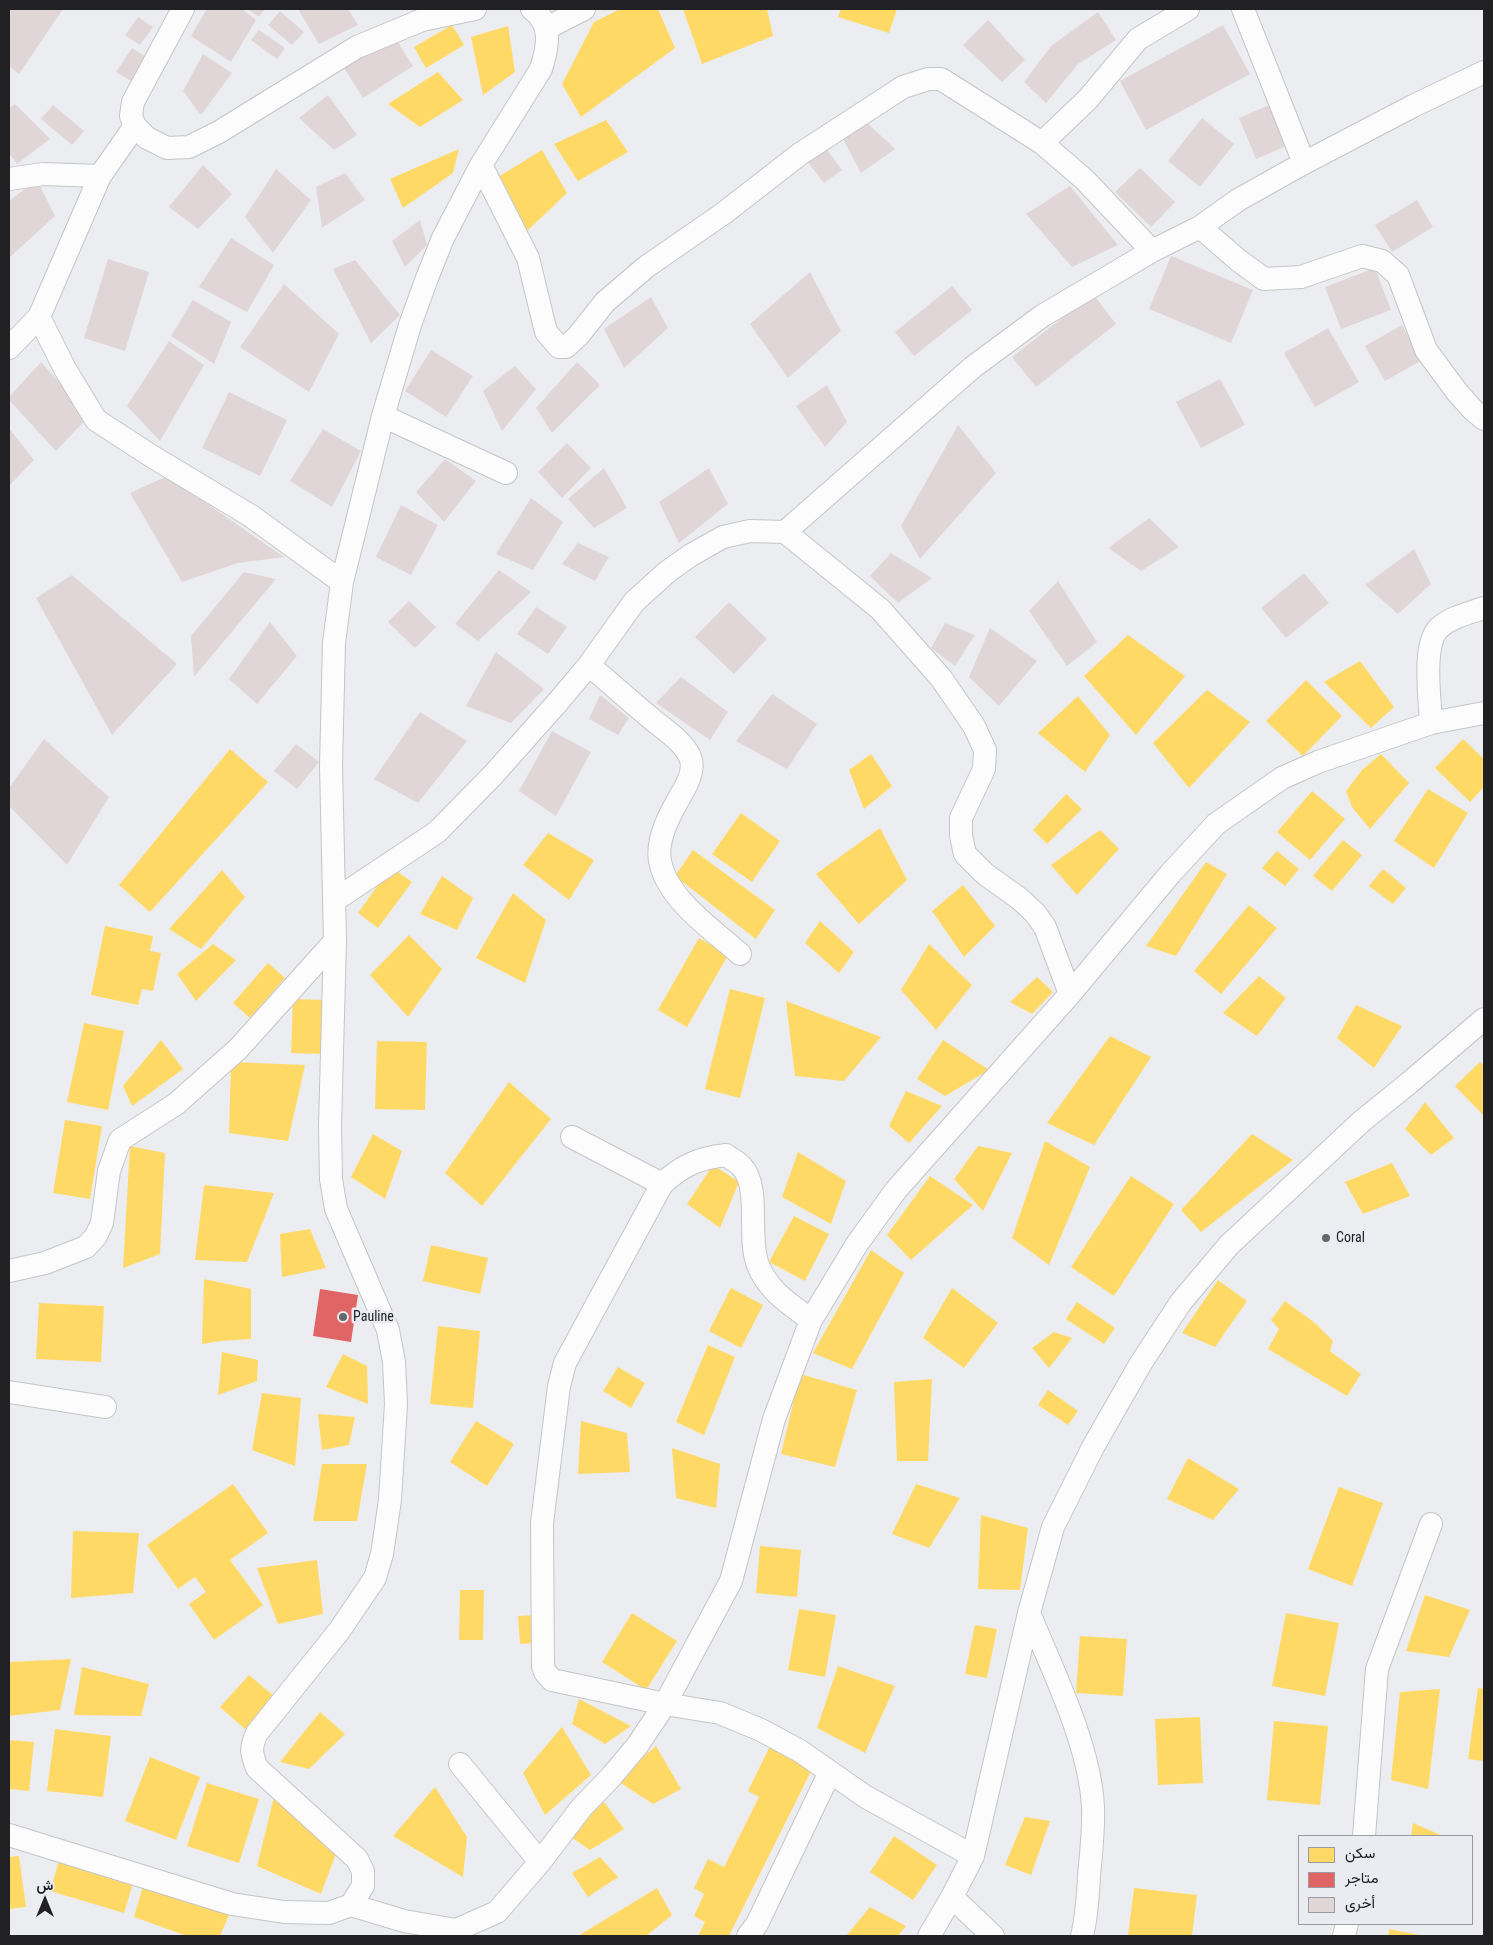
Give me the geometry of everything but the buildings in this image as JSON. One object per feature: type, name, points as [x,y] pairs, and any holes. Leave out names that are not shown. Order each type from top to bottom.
[{"type":"street","points":[[183,9],[133,102],[131,116],[135,126],[147,138],[166,148],[189,147],[219,132],[357,47],[422,20],[475,9]]},
{"type":"street","points":[[9,1835],[232,1904],[284,1912],[329,1913],[350,1905],[363,1886],[363,1871],[356,1859],[258,1768],[251,1754],[253,1742],[258,1733],[339,1632],[375,1578],[382,1554],[390,1500],[396,1404],[394,1362],[388,1330],[336,1209],[331,1179],[330,1126],[335,900],[331,766],[336,625],[342,582],[384,416],[410,325],[427,278],[443,238],[481,165],[540,69],[545,56],[547,28],[539,14],[532,9]]},
{"type":"street","points":[[547,28],[584,9]]},
{"type":"street","points":[[1042,143],[1088,99],[1138,40],[1188,9]]},
{"type":"street","points":[[1243,9],[1304,163]]},
{"type":"street","points":[[785,532],[973,367],[1042,316],[1152,251],[1200,227],[1238,200],[1304,163],[1413,106],[1484,72]]},
{"type":"street","points":[[481,165],[528,258],[546,332],[559,348],[566,347],[578,336],[605,302],[646,267],[724,213],[800,154],[903,87],[928,79],[941,79],[1042,143],[1085,180],[1152,251]]},
{"type":"street","points":[[9,348],[39,317],[100,176],[135,126]]},
{"type":"street","points":[[9,180],[43,174],[100,176]]},
{"type":"street","points":[[1200,227],[1238,260],[1264,279],[1301,277],[1362,256],[1382,261],[1398,275],[1426,350],[1473,410],[1484,419]]},
{"type":"street","points":[[39,317],[65,368],[96,420],[250,516],[342,582]]},
{"type":"street","points":[[384,416],[506,474]]},
{"type":"street","points":[[335,900],[437,832],[493,776],[589,665],[634,602],[667,572],[691,555],[723,537],[750,531],[785,532],[880,609],[941,678],[974,726],[985,750],[984,769],[961,818],[961,836],[965,854],[985,874],[1020,899],[1035,913],[1045,927],[1070,994]]},
{"type":"street","points":[[1431,723],[1429,667],[1432,638],[1439,628],[1456,617],[1484,608]]},
{"type":"street","points":[[589,665],[674,738],[691,759],[691,771],[685,788],[670,814],[660,843],[660,860],[668,883],[677,896],[740,954]]},
{"type":"street","points":[[350,1905],[404,1921],[456,1930],[497,1912],[540,1862],[582,1807],[637,1746],[665,1704],[732,1581],[774,1419],[811,1320],[857,1244],[896,1190],[1070,994],[1170,874],[1216,824],[1282,778],[1318,762],[1431,723],[1484,713]]},
{"type":"street","points":[[9,1271],[45,1263],[86,1247],[91,1242],[102,1223],[108,1171],[120,1140],[176,1104],[238,1049],[335,941]]},
{"type":"street","points":[[929,1936],[952,1897],[972,1856],[1029,1613],[1053,1527],[1102,1430],[1140,1362],[1181,1302],[1229,1245],[1362,1122],[1484,1019]]},
{"type":"street","points":[[572,1137],[662,1184]]},
{"type":"street","points":[[811,1320],[781,1298],[770,1286],[758,1264],[752,1240],[753,1208],[749,1179],[742,1167],[726,1155],[716,1156],[696,1161],[678,1170],[662,1184],[565,1363],[561,1378],[542,1523],[543,1666],[545,1672],[552,1680],[665,1704],[720,1713],[753,1727],[800,1751],[866,1797],[972,1856]]},
{"type":"street","points":[[9,1392],[105,1407]]},
{"type":"street","points":[[1364,1835],[1377,1669],[1431,1524]]},
{"type":"street","points":[[1029,1613],[1079,1737],[1088,1773],[1093,1807],[1092,1841],[1086,1922],[1082,1936]]},
{"type":"street","points":[[460,1764],[540,1862]]},
{"type":"street","points":[[748,1936],[757,1924],[830,1772]]},
{"type":"street","points":[[952,1897],[992,1936]]},
{"type":"place","name":"Coral","points":[[1326,1238]]},
{"type":"place","name":"Pauline","points":[[343,1317]]}]
